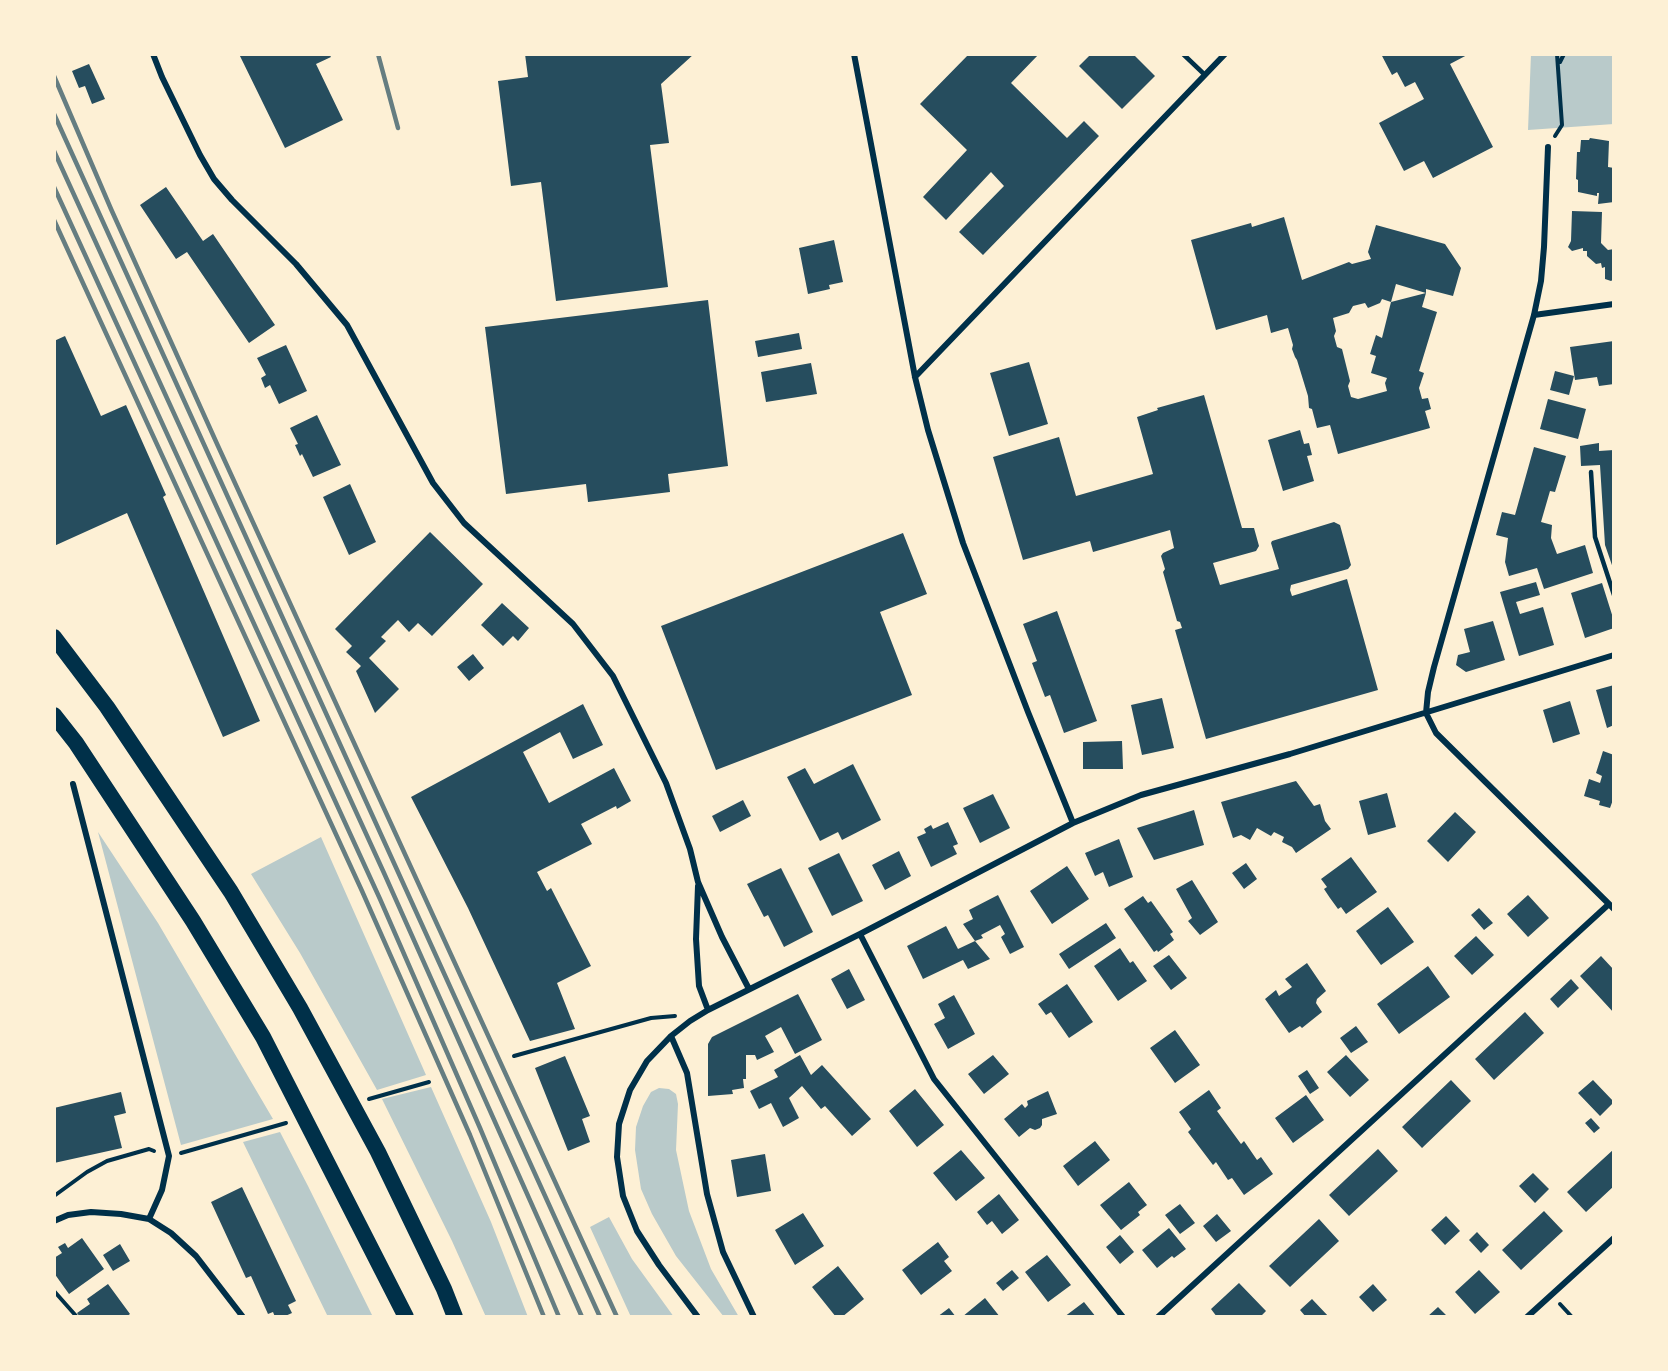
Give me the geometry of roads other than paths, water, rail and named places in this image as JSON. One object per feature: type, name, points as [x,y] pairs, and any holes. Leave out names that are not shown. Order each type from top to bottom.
[{"type":"highway","points":[[54,637],[107,707],[231,892],[300,1008],[378,1152],[444,1289],[455,1317]]},
{"type":"highway","points":[[54,715],[76,743],[194,921],[263,1037],[406,1317]]},
{"type":"street","points":[[153,54],[195,146],[214,179],[296,264],[347,325],[433,483],[464,523],[573,624],[613,676],[666,783],[690,849],[698,882],[722,937],[749,989]]},
{"type":"street","points":[[854,54],[927,430],[963,543],[1073,823]]},
{"type":"street","points":[[915,377],[1225,54]]},
{"type":"street","points":[[1158,1317],[1611,907],[1436,733],[1426,712],[1434,667],[1534,315],[1541,281],[1544,248],[1548,147]]},
{"type":"street","points":[[1534,315],[1614,304]]},
{"type":"street","points":[[698,1317],[637,1231],[623,1196],[617,1157],[619,1124],[630,1090],[647,1061],[671,1036],[690,1021],[1073,823],[1141,795],[1290,754],[1614,655]]},
{"type":"street","points":[[73,784],[169,1156],[162,1190],[149,1219]]},
{"type":"street","points":[[698,882],[696,939],[699,986],[708,1010]]},
{"type":"street","points":[[860,934],[934,1079],[1123,1317]]},
{"type":"street","points":[[671,1036],[687,1073],[707,1194],[723,1252],[754,1317]]},
{"type":"street","points":[[54,1221],[68,1215],[91,1212],[149,1219],[171,1233],[196,1256],[243,1317]]},
{"type":"street","points":[[1527,1317],[1614,1238]]},
{"type":"lane","points":[[1183,54],[1205,75]]},
{"type":"lane","points":[[1591,472],[1595,537],[1614,595]]},
{"type":"railway","points":[[378,54],[398,128]]},
{"type":"railway","points":[[54,76],[218,446],[617,1317]]},
{"type":"railway","points":[[54,114],[600,1317]]},
{"type":"railway","points":[[54,151],[384,873],[582,1317]]},
{"type":"railway","points":[[54,187],[380,899],[559,1317]]},
{"type":"railway","points":[[54,220],[362,891],[470,1135],[544,1317]]}]
